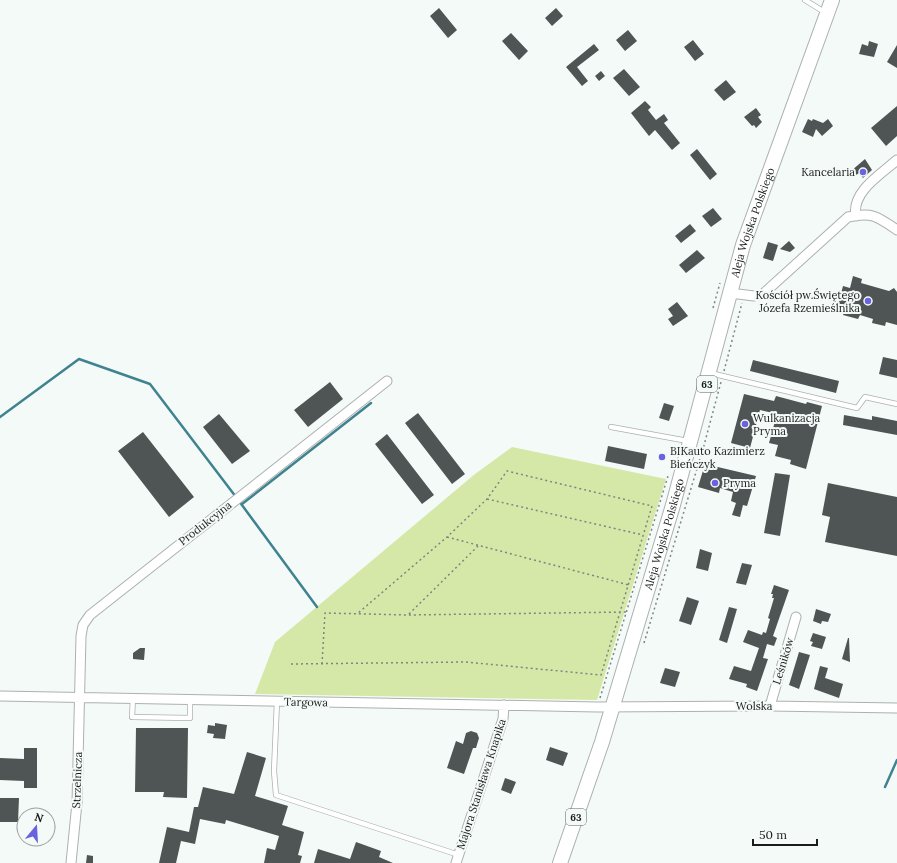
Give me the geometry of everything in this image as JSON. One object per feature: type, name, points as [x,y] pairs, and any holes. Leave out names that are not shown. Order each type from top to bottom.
[{"type":"main road","name":"Aleja Wojska Polskiego","points":[[560,863],[612,708],[691,442],[717,374],[737,294],[743,245],[832,0]]},
{"type":"street","points":[[856,216],[854,207],[859,194],[897,160]]},
{"type":"street","points":[[737,294],[763,294],[848,217],[865,214],[883,220],[897,230]]},
{"type":"street","name":"Produkcyjna","points":[[80,697],[81,636],[83,625],[90,615],[387,381]]},
{"type":"street","name":"Leśników","points":[[770,706],[796,617]]},
{"type":"street","name":"Targowa","points":[[0,696],[612,708]]},
{"type":"street","name":"Strzelnicza","points":[[71,863],[77,802],[80,697]]},
{"type":"street","name":"Majora Stanisława Knapika","points":[[457,859],[503,719],[504,706]]},
{"type":"street","name":"Wolska","points":[[612,708],[770,706],[897,708]]},
{"type":"lane","points":[[805,0],[827,14]]},
{"type":"lane","points":[[717,374],[857,408],[865,397],[897,404]]},
{"type":"lane","points":[[611,428],[681,438],[691,442]]},
{"type":"lane","points":[[133,698],[132,717],[190,718],[190,699]]},
{"type":"lane","points":[[277,701],[274,771],[276,795],[457,859]]},
{"type":"path","points":[[712,313],[721,280]]},
{"type":"path","points":[[642,649],[703,449],[717,374],[737,294]]},
{"type":"path","points":[[291,664],[466,662],[601,675],[652,506],[507,471],[488,499],[447,537],[357,614]]},
{"type":"path","points":[[597,708],[628,612],[669,473]]},
{"type":"path","points":[[488,499],[643,535]]},
{"type":"path","points":[[447,537],[629,585]]},
{"type":"path","points":[[408,615],[479,545]]},
{"type":"path","points":[[322,664],[325,613],[408,615],[628,612]]},
{"type":"green space","points":[[512,447],[666,479],[597,700],[255,694],[275,642],[475,474]]},
{"type":"building","points":[[439,8],[457,30],[448,38],[430,16]]},
{"type":"building","points":[[556,8],[563,16],[552,26],[545,18]]},
{"type":"building","points":[[628,30],[637,41],[625,51],[616,40]]},
{"type":"building","points":[[511,33],[528,51],[519,60],[502,41]]},
{"type":"building","points":[[693,40],[704,54],[695,61],[684,47]]},
{"type":"building","points":[[869,41],[878,44],[874,57],[859,54],[862,44],[868,46]]},
{"type":"building","points":[[594,44],[599,50],[577,67],[588,81],[582,86],[566,67]]},
{"type":"building","points":[[897,45],[897,68],[887,62]]},
{"type":"building","points":[[624,69],[640,87],[629,96],[613,78]]},
{"type":"building","points":[[601,71],[605,76],[599,81],[595,76]]},
{"type":"building","points":[[726,80],[736,92],[724,101],[714,90]]},
{"type":"building","points":[[645,101],[651,107],[648,110],[656,120],[664,114],[668,120],[664,123],[680,143],[672,150],[655,130],[649,136],[631,113]]},
{"type":"building","points":[[897,106],[897,136],[886,146],[871,128]]},
{"type":"building","points":[[756,108],[761,115],[758,117],[762,122],[756,128],[754,125],[752,126],[744,117]]},
{"type":"building","points":[[808,119],[812,121],[813,119],[823,123],[828,119],[833,126],[822,136],[816,129],[813,137],[802,132]]},
{"type":"building","points":[[697,149],[717,174],[710,180],[690,155]]},
{"type":"building","points":[[865,159],[872,170],[863,178],[859,173],[855,176],[851,171]]},
{"type":"building","points":[[713,208],[722,219],[711,227],[702,216]]},
{"type":"building","points":[[690,224],[696,231],[681,243],[675,236]]},
{"type":"building","points":[[789,241],[795,248],[790,252],[780,249]]},
{"type":"building","points":[[768,242],[778,245],[773,261],[763,258]]},
{"type":"building","points":[[697,250],[705,258],[686,273],[679,265]]},
{"type":"building","name":"Kościół pw.Świętego Józefa Rzemieślnika","points":[[853,276],[862,279],[861,283],[889,291],[894,288],[897,292],[897,325],[886,322],[885,326],[872,323],[873,319],[860,315],[858,319],[843,315],[844,311],[837,309],[843,286],[850,288]]},
{"type":"building","points":[[677,302],[688,316],[673,326],[668,319],[673,316],[668,309]]},
{"type":"building","points":[[883,357],[897,360],[897,378],[879,374]]},
{"type":"building","points":[[753,360],[839,381],[836,393],[750,371]]},
{"type":"building","points":[[330,382],[343,399],[308,427],[294,410]]},
{"type":"building","points":[[744,394],[774,401],[776,396],[806,404],[807,402],[822,406],[806,469],[790,464],[791,460],[775,456],[778,445],[769,443],[777,414],[760,410],[750,448],[731,443]]},
{"type":"building","points":[[664,403],[674,406],[669,421],[659,418]]},
{"type":"building","points":[[418,413],[465,474],[452,484],[405,423]]},
{"type":"building","points":[[219,414],[250,451],[232,464],[203,427]]},
{"type":"building","points":[[844,415],[872,420],[872,416],[897,421],[897,435],[843,425]]},
{"type":"building","points":[[143,432],[194,497],[169,517],[118,451]]},
{"type":"building","points":[[387,434],[434,495],[422,504],[375,444]]},
{"type":"building","points":[[608,446],[647,454],[644,469],[605,461]]},
{"type":"building","points":[[705,464],[756,476],[747,506],[743,505],[740,517],[732,515],[736,503],[731,501],[733,492],[720,488],[719,493],[698,487]]},
{"type":"building","points":[[775,473],[790,475],[780,536],[764,533]]},
{"type":"building","points":[[828,483],[897,497],[897,556],[825,542],[830,517],[822,515]]},
{"type":"building","points":[[700,549],[712,553],[708,571],[696,568]]},
{"type":"building","points":[[742,563],[752,565],[746,585],[736,583]]},
{"type":"building","points":[[774,585],[789,590],[773,636],[777,638],[774,646],[767,644],[763,658],[768,659],[757,691],[746,687],[747,684],[729,679],[734,666],[751,671],[759,648],[743,642],[748,630],[762,635],[763,632],[766,633],[770,619],[768,618],[774,598],[772,598],[773,594],[771,594]]},
{"type":"building","points":[[687,597],[699,601],[691,625],[679,621]]},
{"type":"building","points":[[729,607],[737,609],[727,643],[719,640]]},
{"type":"building","points":[[816,609],[831,614],[828,622],[822,621],[821,624],[813,621]]},
{"type":"building","points":[[813,633],[826,637],[822,649],[811,646],[813,642],[810,641]]},
{"type":"building","points":[[849,638],[850,662],[842,659]]},
{"type":"building","points":[[140,648],[145,648],[144,660],[133,659],[133,653]]},
{"type":"building","points":[[799,652],[810,655],[799,689],[789,685]]},
{"type":"building","points":[[820,666],[828,668],[825,678],[843,684],[839,698],[814,689]]},
{"type":"building","points":[[665,668],[680,672],[675,687],[660,683]]},
{"type":"building","points":[[215,723],[227,725],[225,739],[213,738],[214,734],[207,733],[208,725],[215,726]]},
{"type":"building","points":[[136,728],[188,728],[187,798],[163,797],[164,792],[135,792]]},
{"type":"building","points":[[471,731],[477,733],[479,738],[476,748],[473,748],[464,774],[447,768],[456,741],[463,744],[466,733]]},
{"type":"building","points":[[550,747],[568,753],[563,766],[546,760]]},
{"type":"building","points":[[24,748],[37,748],[37,788],[24,788],[24,781],[0,780],[0,758],[24,759]]},
{"type":"building","points":[[247,752],[266,758],[255,796],[288,806],[282,825],[304,832],[298,855],[302,856],[300,863],[264,863],[267,848],[275,850],[279,836],[226,820],[225,824],[200,819],[195,844],[181,841],[176,863],[159,863],[167,827],[189,832],[194,807],[198,807],[203,787],[234,794]]},
{"type":"building","points":[[505,778],[516,782],[511,794],[501,790]]},
{"type":"building","points":[[0,798],[19,798],[19,807],[16,807],[16,822],[0,822]]},
{"type":"building","points":[[356,842],[381,851],[379,857],[393,863],[314,863],[318,849],[350,859]]},
{"type":"building","points":[[87,855],[93,856],[93,863],[86,863]]},
{"type":"waterway","points":[[0,417],[79,359],[150,384],[236,497]]},
{"type":"waterway","points":[[242,504],[371,403]]},
{"type":"waterway","points":[[239,501],[317,607]]},
{"type":"waterway","points":[[885,787],[897,760]]},
{"type":"place","name":"Kancelaria","points":[[863,172]]},
{"type":"place","name":"Kościół pw.Świętego Józefa Rzemieślnika","points":[[868,301]]},
{"type":"place","name":"Wulkanizacja Pryma","points":[[745,424]]},
{"type":"place","name":"BIKauto Kazimierz Bieńczyk","points":[[662,457]]},
{"type":"place","name":"Pryma","points":[[715,483]]}]
